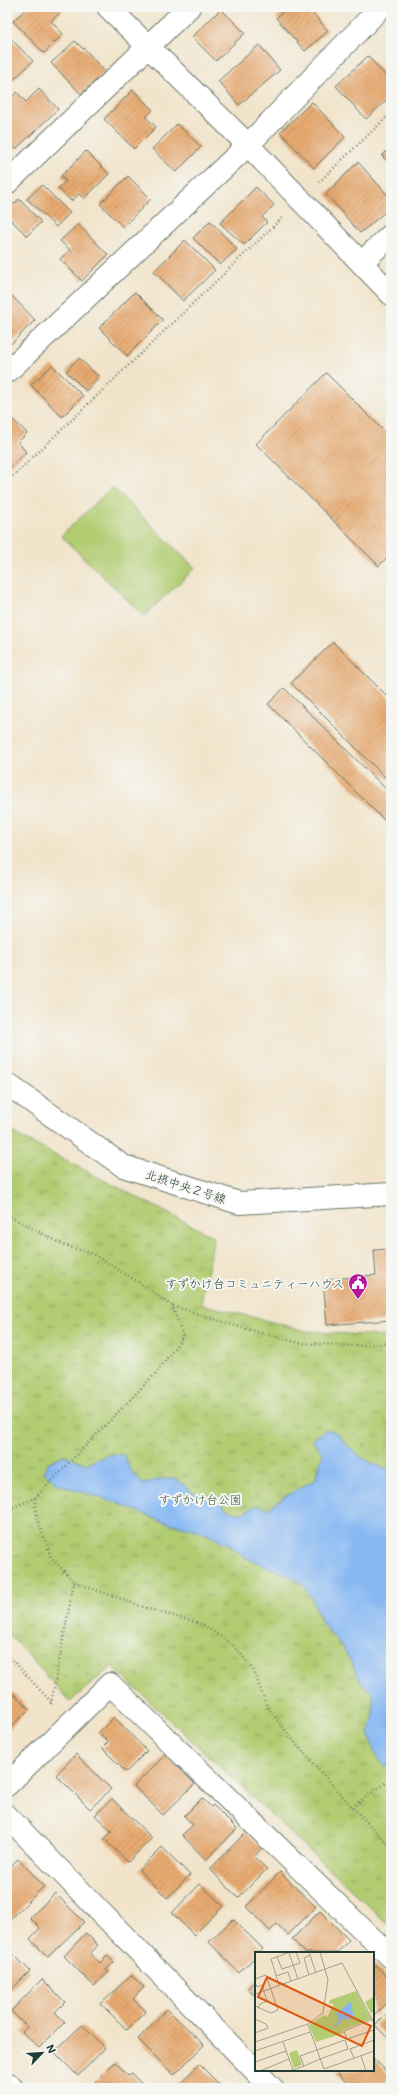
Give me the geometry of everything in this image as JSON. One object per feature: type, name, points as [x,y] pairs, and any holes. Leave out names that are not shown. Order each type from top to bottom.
[{"type":"street","points":[[108,7],[248,145],[391,294]]},
{"type":"street","points":[[7,182],[189,7]]},
{"type":"street","points":[[7,372],[248,145],[381,7]]},
{"type":"street","points":[[361,263],[391,235]]},
{"type":"street","name":"北摂中央２号線","points":[[7,1084],[123,1166],[239,1203],[391,1194]]},
{"type":"street","points":[[7,1785],[110,1684],[391,1957]]},
{"type":"street","points":[[7,1816],[255,2071]]},
{"type":"street","points":[[255,2071],[272,2088]]},
{"type":"street","points":[[7,2083],[12,2088]]},
{"type":"path","points":[[7,482],[391,113]]},
{"type":"path","points":[[7,1215],[64,1245],[93,1254],[140,1283],[172,1306],[236,1326],[299,1343],[355,1346],[391,1343]]},
{"type":"path","points":[[7,1510],[35,1498],[161,1366],[183,1336],[172,1306]]},
{"type":"path","points":[[35,1498],[37,1518],[51,1557],[74,1582],[149,1609],[202,1624],[233,1645],[253,1669],[267,1707],[297,1745],[352,1807],[391,1847]]},
{"type":"path","points":[[52,1703],[74,1582]]},
{"type":"path","points":[[7,1654],[70,1723]]},
{"type":"path","points":[[352,1807],[391,1779]]},
{"type":"green space","points":[[112,487],[195,568],[144,616],[61,536]]},
{"type":"green space","name":"すずかけ台公園","points":[[7,1126],[20,1137],[214,1237],[201,1304],[307,1331],[391,1337],[391,1927],[112,1666],[70,1702],[7,1632]]},
{"type":"water","points":[[327,1429],[338,1434],[357,1455],[373,1464],[391,1470],[391,1761],[384,1767],[373,1748],[369,1733],[373,1720],[373,1693],[362,1683],[345,1651],[322,1623],[312,1599],[303,1585],[288,1575],[246,1558],[230,1545],[198,1530],[161,1521],[120,1504],[60,1485],[44,1472],[47,1463],[64,1455],[86,1464],[110,1454],[124,1455],[130,1470],[143,1484],[160,1479],[177,1479],[192,1492],[216,1500],[227,1509],[241,1514],[257,1505],[268,1509],[284,1497],[316,1479],[323,1454],[312,1440]]},
{"type":"building","points":[[28,7],[58,7],[62,11],[51,21],[63,34],[44,53],[13,21]]},
{"type":"building","points":[[289,7],[308,7],[328,31],[305,51],[276,18]]},
{"type":"building","points":[[221,9],[245,33],[216,61],[192,37]]},
{"type":"building","points":[[7,35],[33,61],[7,86]]},
{"type":"building","points":[[75,41],[83,49],[84,48],[105,72],[81,94],[51,63]]},
{"type":"building","points":[[259,45],[280,70],[239,105],[218,81]]},
{"type":"building","points":[[368,56],[391,82],[391,96],[366,119],[336,86]]},
{"type":"building","points":[[39,89],[58,109],[16,149],[7,140],[7,101],[17,92],[26,102]]},
{"type":"building","points":[[133,90],[153,110],[146,117],[156,127],[134,149],[104,119]]},
{"type":"building","points":[[312,102],[345,137],[314,168],[280,132]]},
{"type":"building","points":[[177,124],[201,147],[176,172],[152,149]]},
{"type":"building","points":[[391,147],[391,165],[382,156]]},
{"type":"building","points":[[86,151],[109,174],[84,199],[79,194],[71,201],[58,188],[66,181],[61,176]]},
{"type":"building","points":[[358,162],[391,199],[391,207],[360,233],[326,194]]},
{"type":"building","points":[[128,176],[151,199],[123,227],[100,204]]},
{"type":"building","points":[[42,185],[70,213],[56,227],[27,199]]},
{"type":"building","points":[[256,187],[274,205],[262,217],[267,222],[244,245],[220,223]]},
{"type":"building","points":[[19,199],[41,222],[27,236],[7,216],[7,211]]},
{"type":"building","points":[[210,221],[237,249],[220,265],[193,238]]},
{"type":"building","points":[[78,224],[108,255],[82,281],[60,259],[70,250],[60,241]]},
{"type":"building","points":[[185,240],[215,270],[183,301],[154,271]]},
{"type":"building","points":[[135,292],[163,320],[127,356],[99,328]]},
{"type":"building","points":[[9,293],[35,320],[7,348],[7,295]]},
{"type":"building","points":[[79,358],[99,377],[86,391],[66,371]]},
{"type":"building","points":[[52,365],[83,396],[62,417],[31,385]]},
{"type":"building","points":[[326,373],[391,438],[391,553],[379,566],[256,444]]},
{"type":"building","points":[[10,417],[27,433],[18,442],[26,452],[7,470],[7,420]]},
{"type":"building","points":[[333,642],[391,700],[391,783],[291,683]]},
{"type":"building","points":[[284,688],[391,794],[391,823],[389,825],[268,704]]},
{"type":"building","name":"すずかけ台コミュニティーハウス","points":[[391,1249],[391,1320],[327,1325],[323,1280],[376,1275],[374,1250]]},
{"type":"building","points":[[7,1687],[29,1709],[7,1731]]},
{"type":"building","points":[[114,1717],[147,1751],[126,1772],[102,1748],[108,1742],[98,1733]]},
{"type":"building","points":[[76,1754],[111,1789],[90,1809],[56,1775]]},
{"type":"building","points":[[166,1754],[195,1784],[163,1815],[134,1786]]},
{"type":"building","points":[[202,1798],[211,1807],[213,1805],[237,1829],[206,1860],[182,1835],[193,1825],[184,1816]]},
{"type":"building","points":[[112,1799],[152,1838],[128,1862],[104,1839],[112,1832],[95,1815]]},
{"type":"building","points":[[246,1832],[262,1848],[254,1857],[267,1869],[238,1898],[210,1869]]},
{"type":"building","points":[[162,1847],[190,1875],[167,1898],[139,1870]]},
{"type":"building","points":[[18,1859],[44,1886],[11,1919],[7,1914],[7,1870]]},
{"type":"building","points":[[280,1872],[316,1907],[288,1935],[277,1924],[270,1931],[246,1907]]},
{"type":"building","points":[[200,1884],[223,1906],[194,1935],[172,1913]]},
{"type":"building","points":[[55,1893],[84,1922],[48,1957],[30,1939],[40,1928],[30,1918]]},
{"type":"building","points":[[320,1911],[349,1940],[338,1952],[304,1952],[292,1939]]},
{"type":"building","points":[[233,1919],[263,1949],[255,1952],[255,1957],[239,1973],[209,1942]]},
{"type":"building","points":[[86,1933],[98,1945],[90,1954],[100,1963],[107,1956],[114,1962],[106,1970],[109,1972],[94,1986],[64,1956]]},
{"type":"building","points":[[9,1950],[30,1971],[7,1994],[7,1952]]},
{"type":"building","points":[[374,1964],[391,1981],[391,1998],[374,2015]]},
{"type":"building","points":[[131,1975],[144,1987],[133,1999],[146,2011],[127,2030],[101,2004]]},
{"type":"building","points":[[42,1979],[65,2002],[55,2012],[65,2022],[39,2048],[22,2032],[27,2027],[11,2011]]},
{"type":"building","points":[[255,1981],[255,1996],[248,1988]]},
{"type":"building","points":[[167,2009],[204,2045],[174,2075],[138,2039]]},
{"type":"building","points":[[391,2009],[391,2041],[375,2025]]},
{"type":"building","points":[[82,2025],[105,2048],[78,2076],[54,2052]]},
{"type":"building","points":[[374,2059],[391,2076],[379,2088],[352,2088],[336,2072],[374,2071]]},
{"type":"building","points":[[115,2062],[129,2076],[131,2073],[146,2088],[89,2088]]},
{"type":"building","points":[[199,2064],[223,2088],[176,2088]]},
{"type":"place","name":"すずかけ台コミュニティーハウス","points":[[358,1300]]}]
